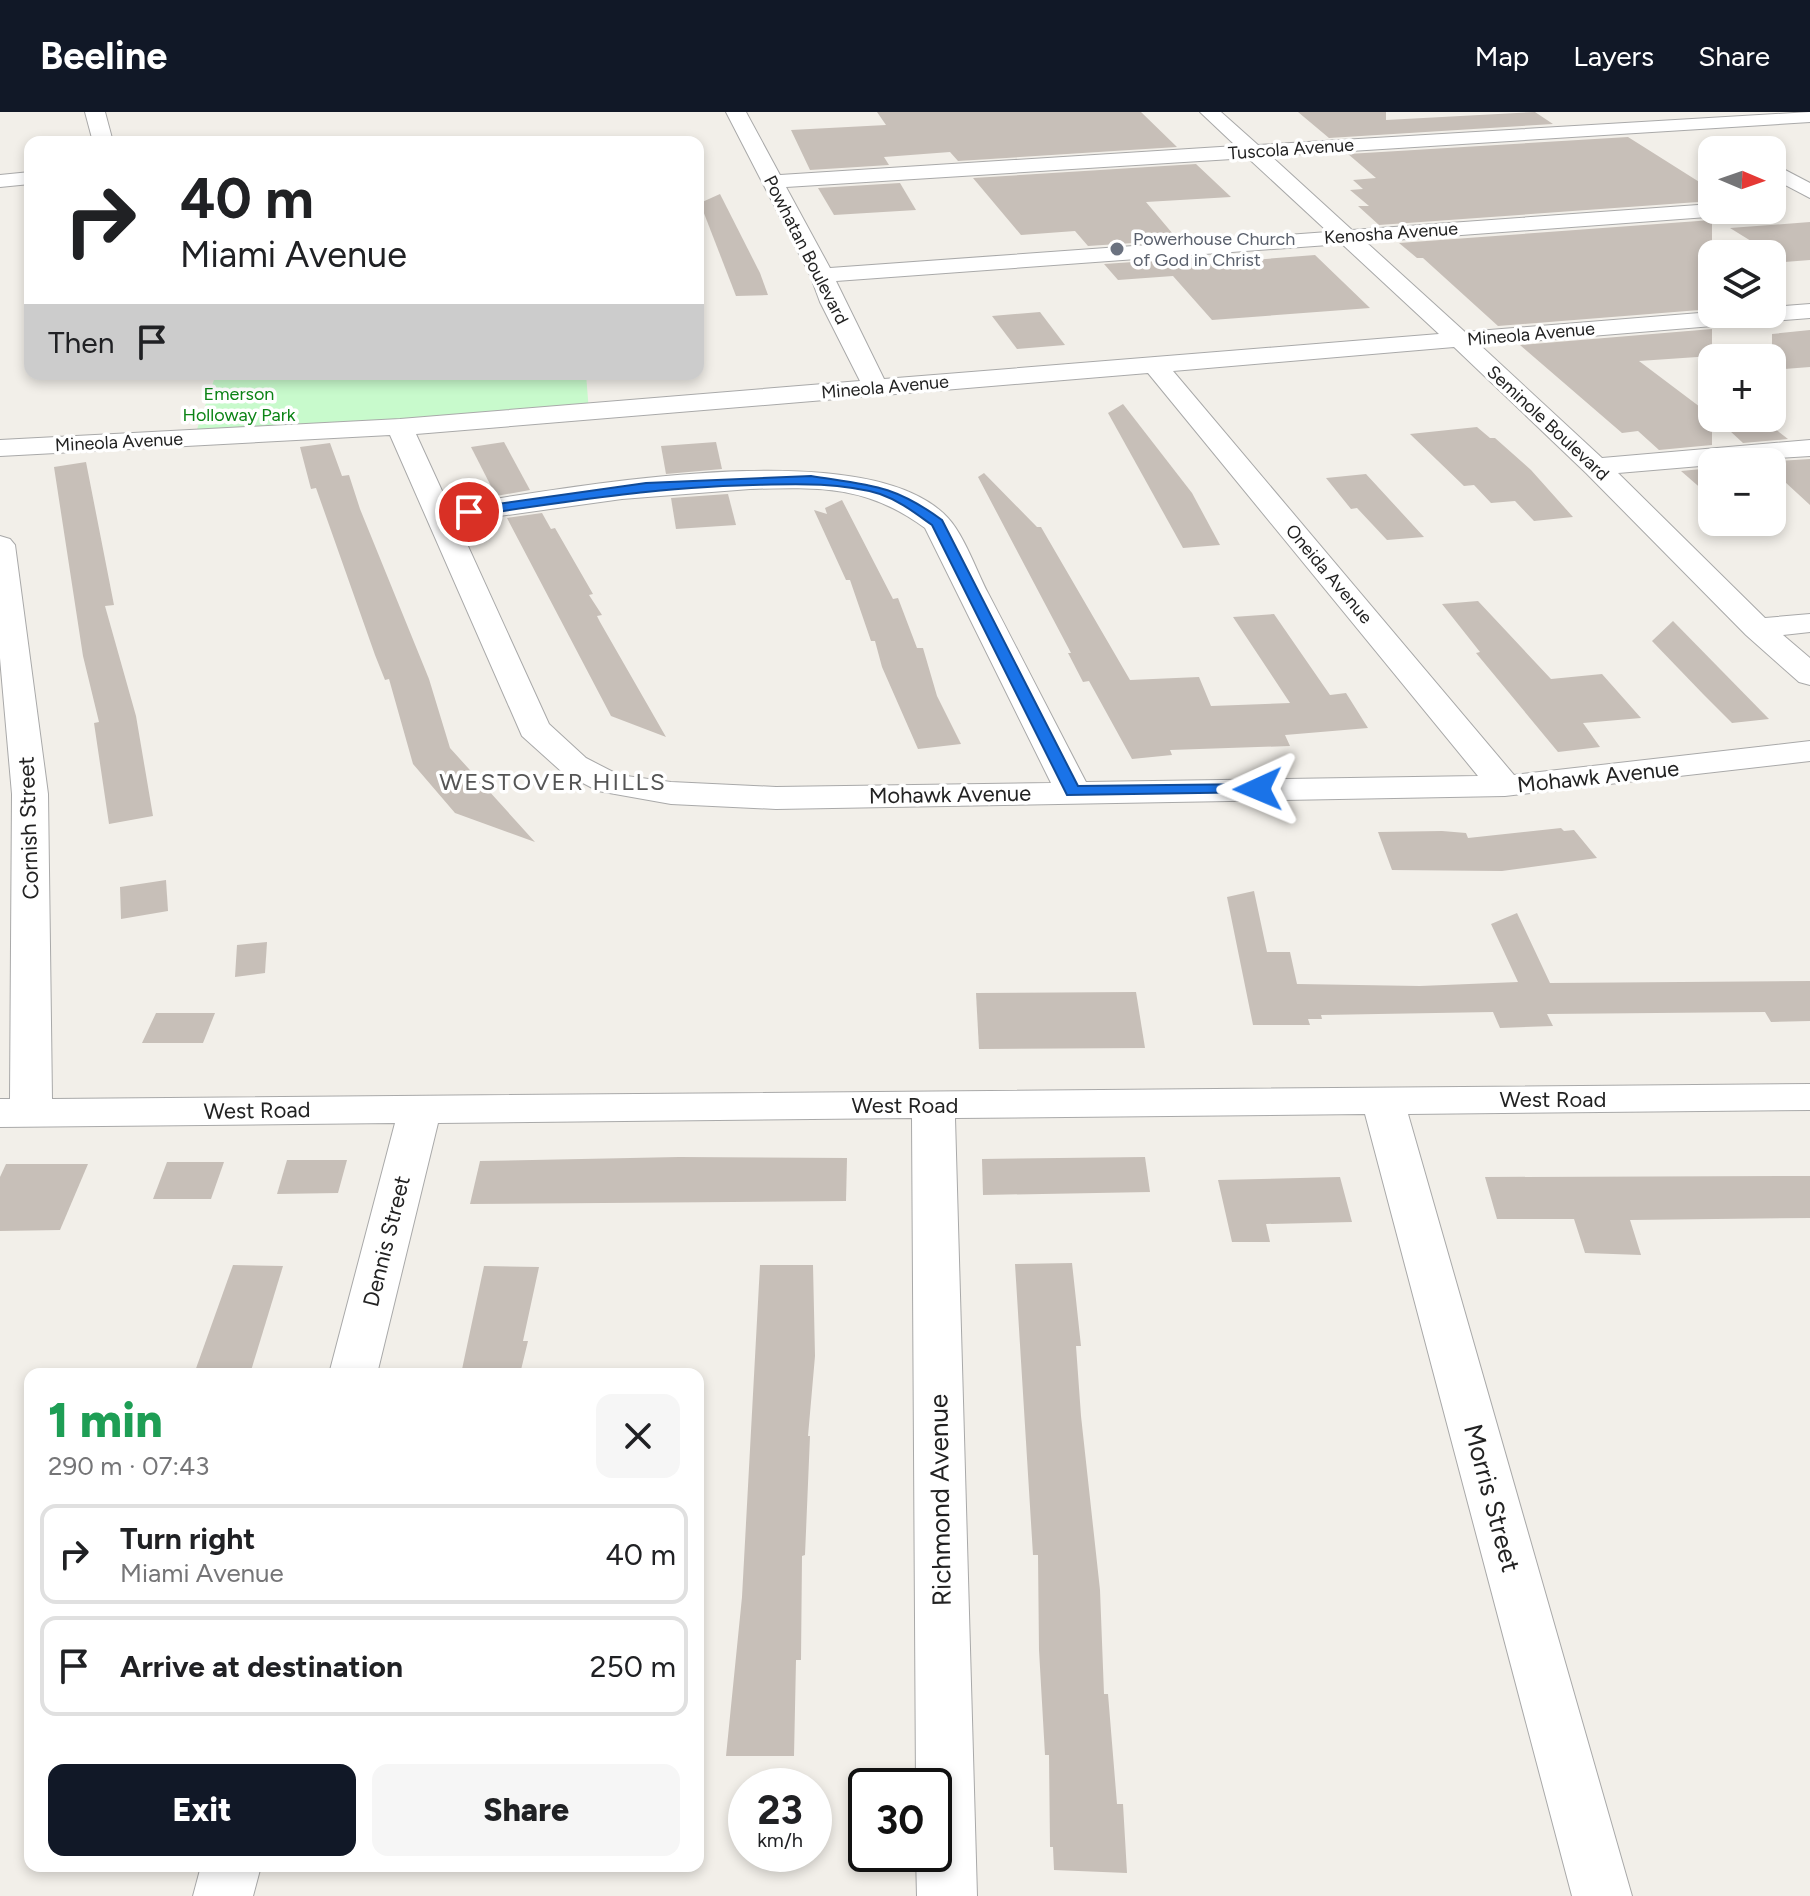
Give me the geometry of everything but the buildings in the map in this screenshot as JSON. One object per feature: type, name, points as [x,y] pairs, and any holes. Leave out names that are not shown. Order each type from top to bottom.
[{"type":"street","points":[[95,112],[101,136]]},
{"type":"street","name":"Powhatan Boulevard","points":[[736,112],[822,275],[832,302],[876,388]]},
{"type":"street","name":"Seminole Boulevard","points":[[1210,112],[1596,467],[1757,628],[1810,675]]},
{"type":"street","name":"Tuscola Avenue","points":[[772,182],[1251,152],[1689,117],[1810,116]]},
{"type":"street","points":[[1689,117],[1719,136]]},
{"type":"street","points":[[1786,177],[1810,192]]},
{"type":"street","points":[[0,181],[24,179]]},
{"type":"street","points":[[1786,206],[1810,204]]},
{"type":"street","name":"Kenosha Avenue","points":[[822,275],[1698,212]]},
{"type":"street","name":"Mineola Avenue","points":[[1786,313],[1810,311]]},
{"type":"street","name":"Mineola Avenue","points":[[0,448],[400,427],[1698,320]]},
{"type":"street","name":"Oneida Avenue","points":[[1153,363],[1505,786]]},
{"type":"street","name":"Mohawk Avenue","points":[[400,427],[534,729],[574,765],[610,784],[671,793],[776,798],[1505,786],[1810,751]]},
{"type":"street","points":[[1596,467],[1810,448]]},
{"type":"street","points":[[440,516],[646,487],[772,479],[847,483],[881,490],[908,501],[937,523],[1073,791]]},
{"type":"street","name":"Cornish Street","points":[[0,545],[30,794],[16,1113]]},
{"type":"street","points":[[1757,628],[1810,623]]},
{"type":"street","name":"West Road","points":[[16,1113],[1810,1097]]},
{"type":"street","name":"Morris Street","points":[[1383,1101],[1602,1896]]},
{"type":"street","name":"Richmond Avenue","points":[[933,1104],[947,1896]]},
{"type":"street","name":"Dennis Street","points":[[355,1368],[420,1108]]},
{"type":"street","points":[[223,1896],[229,1872]]},
{"type":"green space","name":"Emerson Holloway Park","points":[[214,380],[586,380],[589,412],[194,438]]},
{"type":"place","name":"Powerhouse Church of God in Christ","points":[[1117,249]]},
{"type":"district","name":"WESTOVER HILLS","points":[[553,782]]},
{"type":"route","points":[[469,512],[646,487],[772,479],[847,483],[881,490],[908,501],[937,523],[1073,791],[1258,789]]}]
